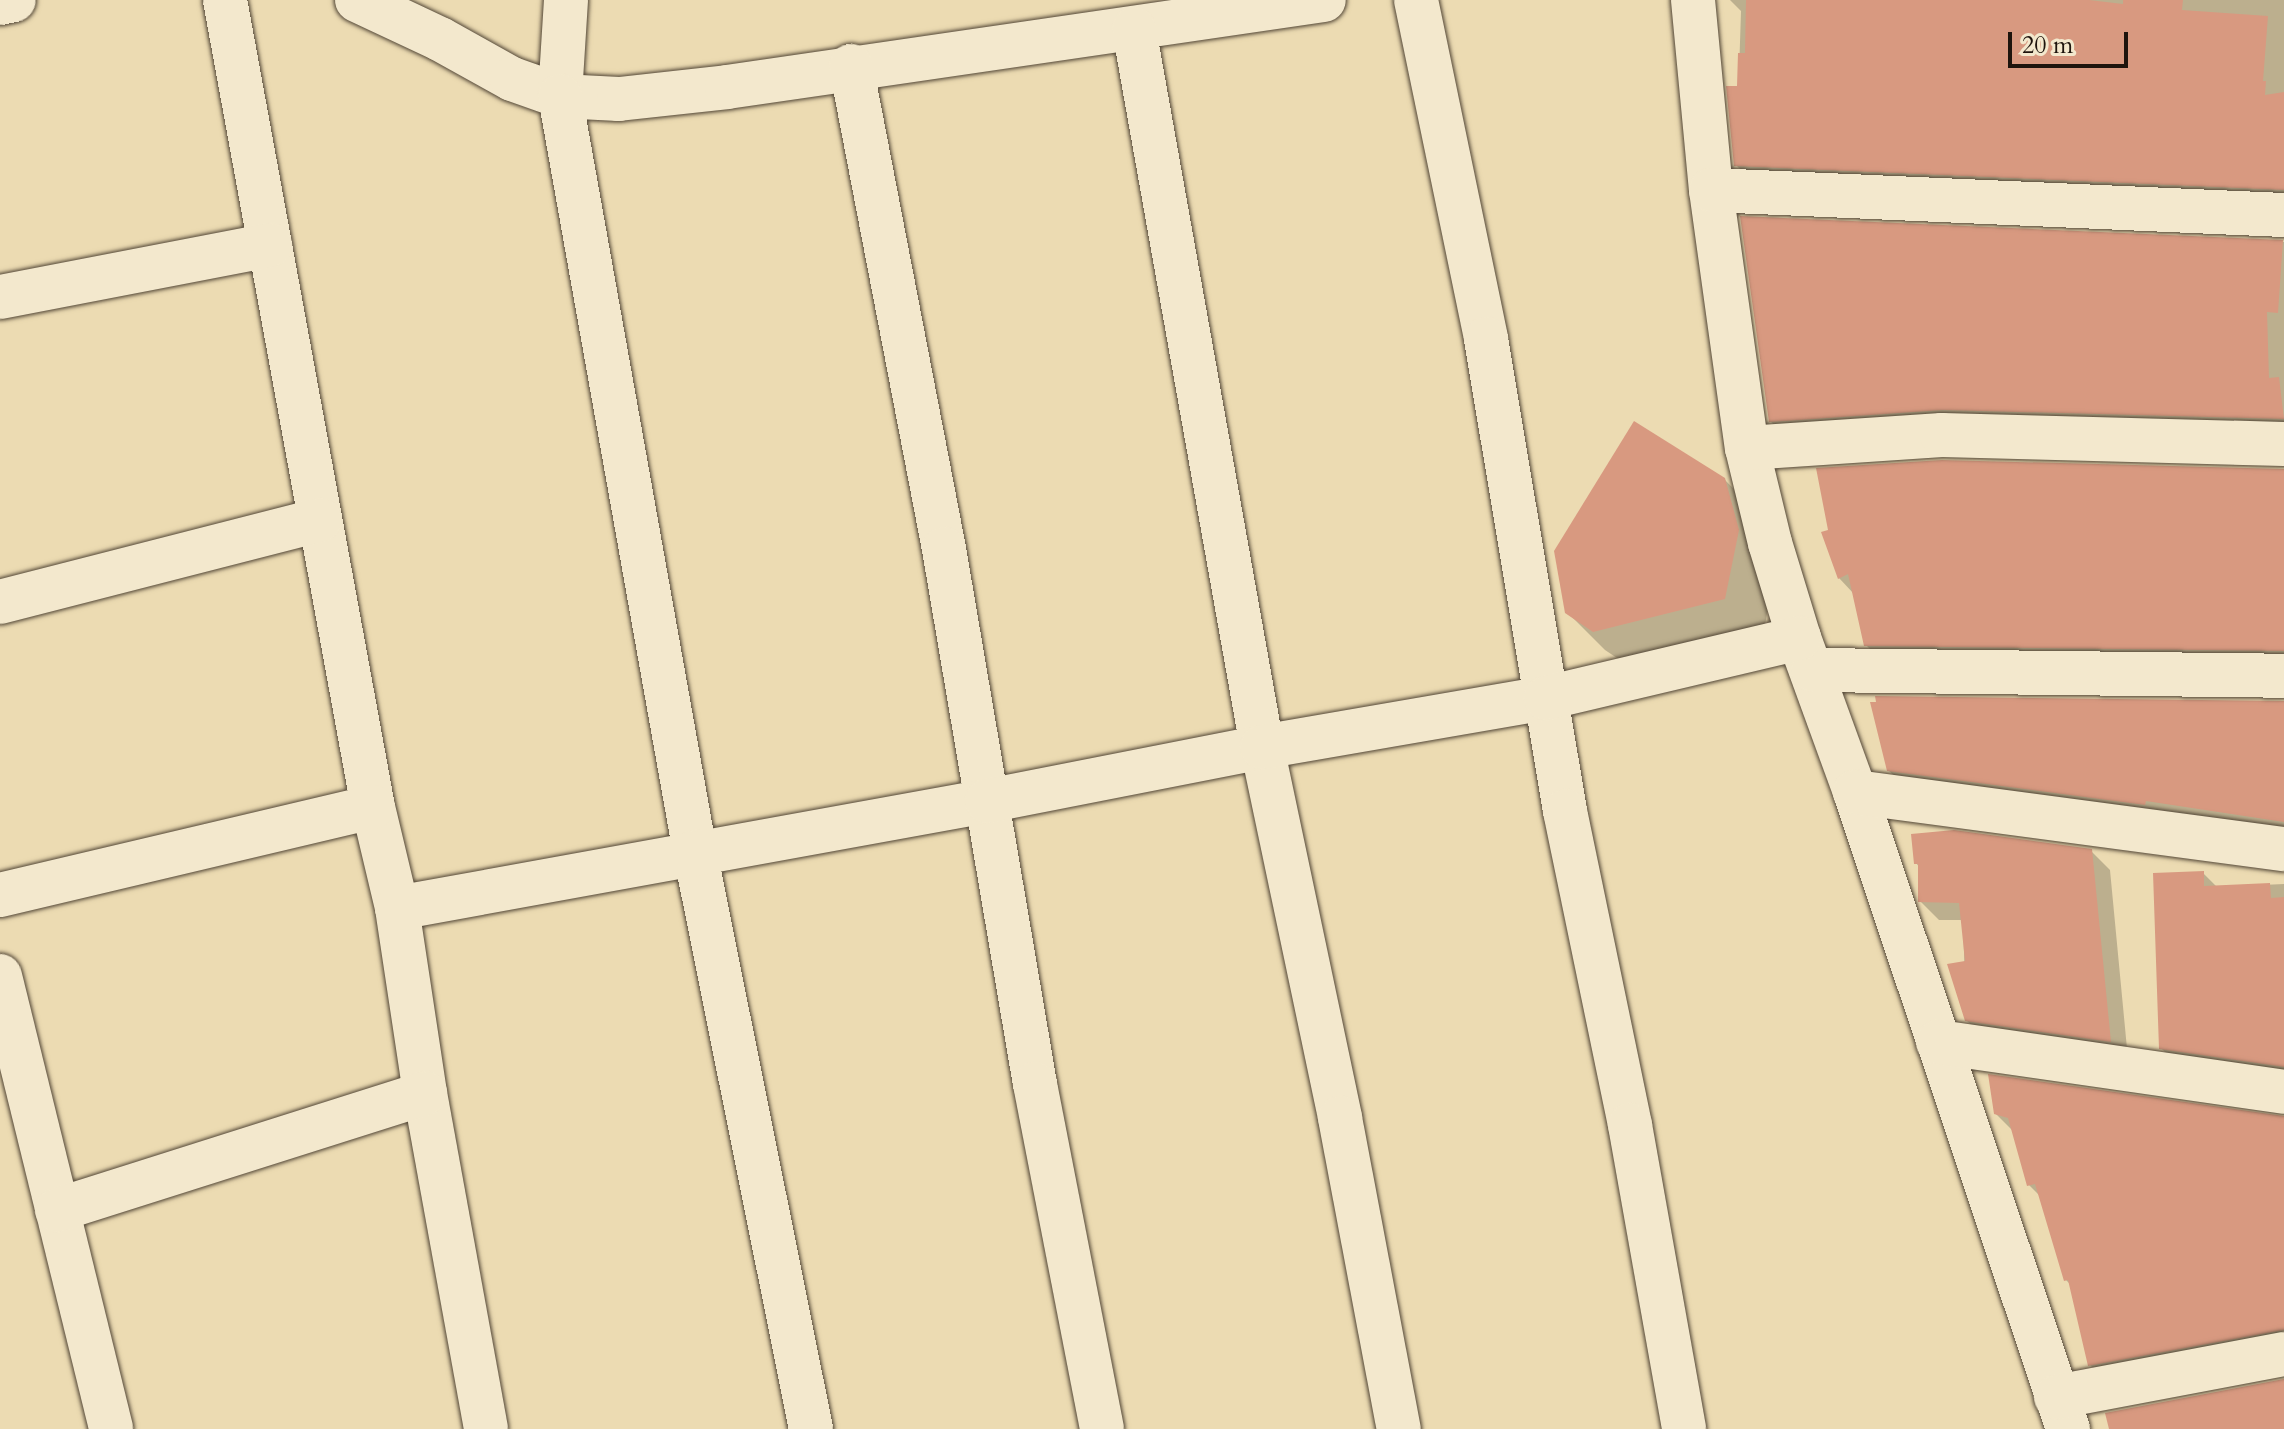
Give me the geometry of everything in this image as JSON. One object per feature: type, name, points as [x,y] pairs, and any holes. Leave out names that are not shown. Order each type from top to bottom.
[{"type":"street","points":[[0,3],[14,0]]},
{"type":"street","points":[[225,0],[373,807],[397,908],[425,1093],[486,1429]]},
{"type":"street","points":[[357,0],[440,39],[512,79],[560,96],[619,99],[727,87],[851,66],[1134,29],[1309,1]]},
{"type":"street","points":[[566,0],[560,96],[695,852],[811,1429]]},
{"type":"street","points":[[1416,0],[1486,339],[1546,698],[1630,1125],[1684,1429]]},
{"type":"street","points":[[1693,0],[1711,190],[1747,448],[1806,654],[2062,1413],[2284,1354]]},
{"type":"street","points":[[1134,29],[1262,747],[1340,1118],[1399,1429]]},
{"type":"street","points":[[851,66],[944,549],[1035,1084],[1102,1429]]},
{"type":"street","points":[[1711,190],[2284,215]]},
{"type":"street","points":[[0,297],[270,245]]},
{"type":"street","points":[[1747,448],[1942,435],[2284,444]]},
{"type":"street","points":[[0,602],[320,520]]},
{"type":"street","points":[[397,908],[987,801],[1262,747],[1806,654],[2284,676]]},
{"type":"street","points":[[1855,792],[2284,849]]},
{"type":"street","points":[[0,895],[373,807]]},
{"type":"street","points":[[0,976],[111,1429]]},
{"type":"street","points":[[1938,1042],[2284,1092]]},
{"type":"street","points":[[57,1210],[425,1093]]},
{"type":"building","points":[[1746,0],[2089,0],[2123,4],[2123,0],[2183,0],[2182,10],[2268,16],[2263,81],[2266,81],[2265,95],[2284,92],[2284,190],[1734,166],[1726,86],[1737,86],[1738,53],[1745,53]]},
{"type":"building","points":[[1740,216],[2283,240],[2278,313],[2267,312],[2269,378],[2279,377],[2284,419],[1943,410],[1769,422]]},
{"type":"building","points":[[1634,421],[1725,478],[1739,530],[1725,599],[1593,632],[1565,613],[1554,551]]},
{"type":"building","points":[[1942,460],[2284,469],[2284,651],[1864,646],[1848,574],[1838,579],[1821,532],[1828,530],[1816,468]]},
{"type":"building","points":[[1875,696],[2284,701],[2284,822],[2146,801],[2145,805],[1887,771],[1870,702],[1876,702]]},
{"type":"building","points":[[1954,830],[2092,849],[2111,1042],[1965,1021],[1947,964],[1965,961],[1959,903],[1918,902],[1918,864],[1914,864],[1911,834]]},
{"type":"building","points":[[2204,871],[2204,886],[2270,883],[2271,898],[2284,897],[2284,1067],[2159,1049],[2153,873]]},
{"type":"building","points":[[1988,1074],[2284,1116],[2284,1330],[2088,1366],[2068,1280],[2064,1281],[2035,1184],[2027,1186],[2008,1118],[1994,1114]]},
{"type":"building","points":[[2284,1379],[2284,1429],[2109,1429],[2105,1413]]}]
